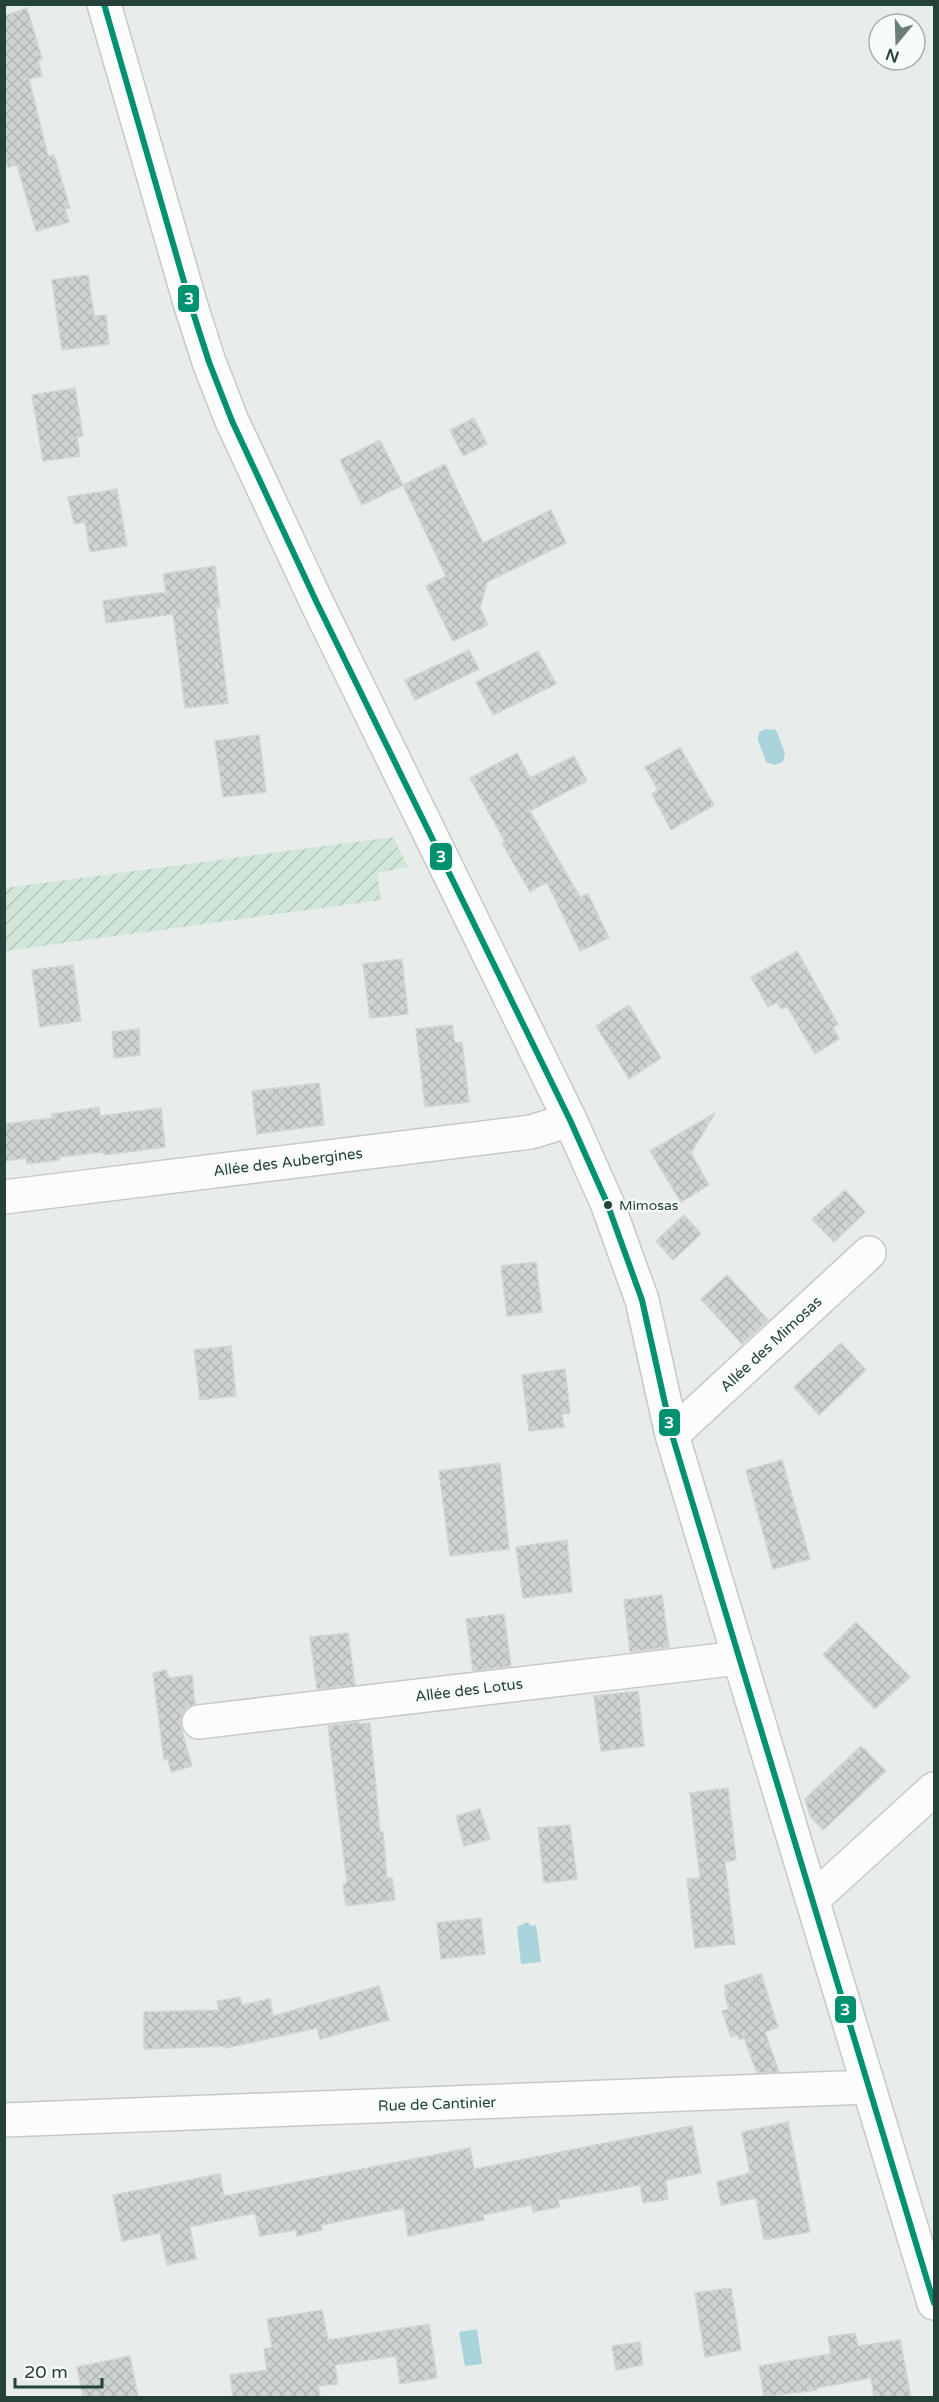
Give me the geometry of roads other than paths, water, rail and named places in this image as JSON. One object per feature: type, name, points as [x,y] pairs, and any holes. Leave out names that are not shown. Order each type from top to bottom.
[{"type":"street","points":[[104,4],[191,306],[209,362],[232,421],[316,601],[570,1120],[607,1203],[642,1300],[672,1435],[934,2303]]},
{"type":"street","name":"Allée des Aubergines","points":[[4,1197],[531,1132],[570,1120]]},
{"type":"street","name":"Allée des Mimosas","points":[[672,1435],[869,1253]]},
{"type":"street","name":"Allée des Lotus","points":[[199,1722],[739,1658]]},
{"type":"street","points":[[812,1900],[934,1789]]},
{"type":"street","name":"Rue de Cantinier","points":[[4,2120],[869,2087]]},
{"type":"water","points":[[765,729],[776,730],[785,753],[783,762],[775,765],[766,762],[758,740],[759,732]]},
{"type":"water","points":[[527,1922],[532,1926],[536,1925],[541,1962],[521,1964],[517,1927]]},
{"type":"water","points":[[477,2329],[482,2364],[465,2366],[459,2332]]},
{"type":"place","name":"Mimosas","points":[[608,1205]]}]
